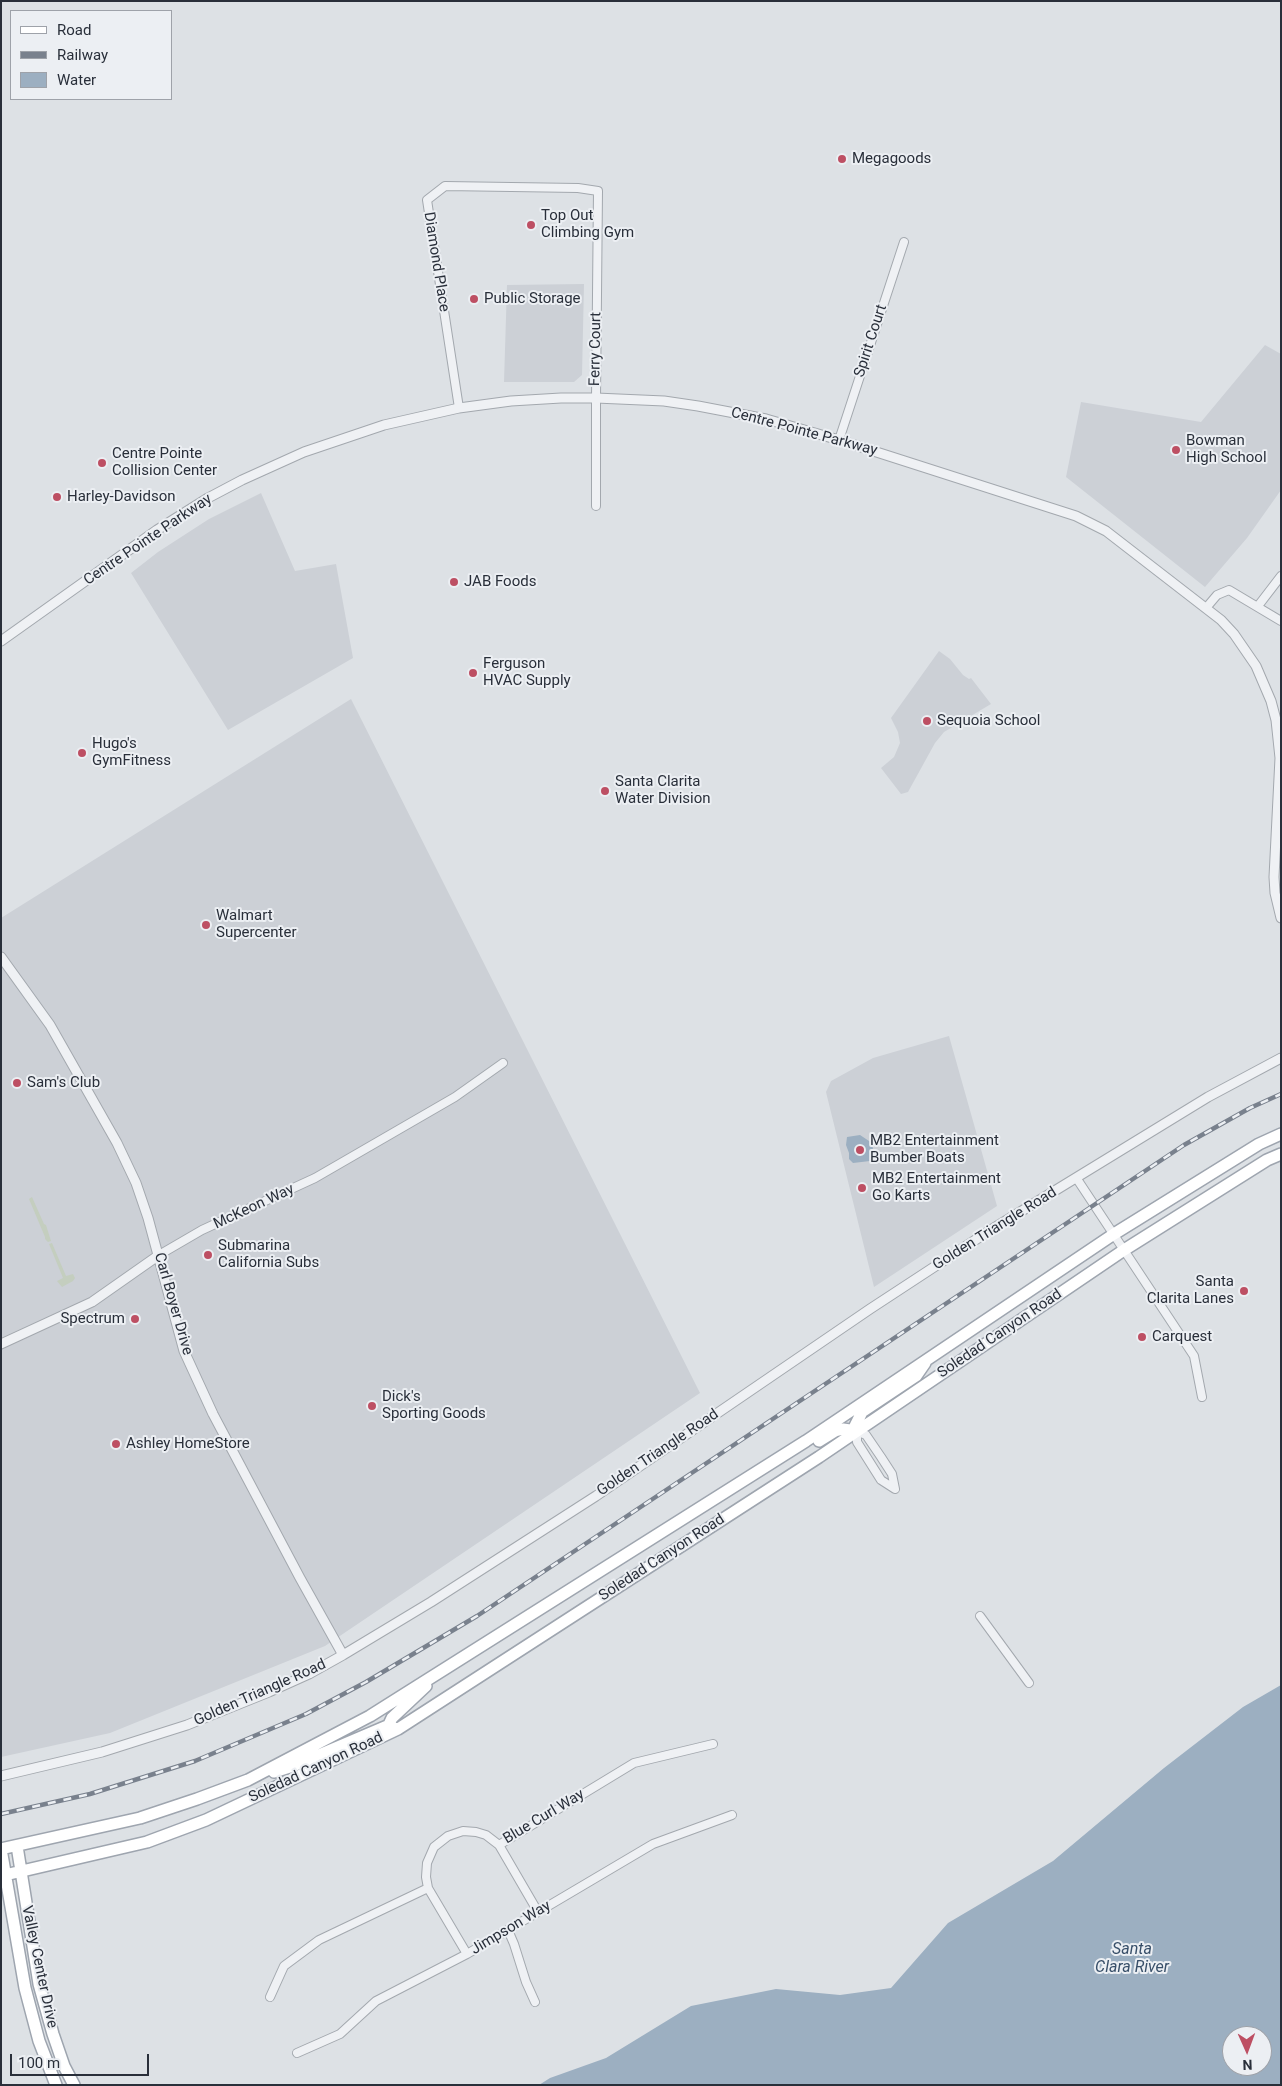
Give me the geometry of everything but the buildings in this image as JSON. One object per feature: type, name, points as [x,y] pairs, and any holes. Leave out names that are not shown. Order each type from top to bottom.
[{"type":"main road","name":"Soledad Canyon Road","points":[[1,1849],[140,1818],[248,1780],[370,1716],[834,1422],[928,1357],[1114,1234],[1259,1144],[1281,1134]]},
{"type":"main road","name":"Soledad Canyon Road","points":[[4,1875],[147,1842],[215,1816],[390,1730],[857,1431],[1124,1250],[1267,1160],[1281,1154]]},
{"type":"main road","points":[[696,1511],[710,1507],[741,1490],[835,1431],[843,1429],[857,1431],[855,1426],[862,1412],[916,1376],[928,1357]]},
{"type":"main road","points":[[248,1780],[293,1766],[390,1730],[392,1718],[414,1699],[435,1676]]},
{"type":"main road","name":"Valley Center Drive","points":[[17,1846],[39,1984],[64,2066],[74,2085]]},
{"type":"main road","name":"Valley Center Drive","points":[[1,1849],[24,1988],[45,2058],[56,2085]]},
{"type":"main road","points":[[1,1901],[13,1919]]},
{"type":"street","name":"Diamond Place","points":[[459,408],[427,200],[445,186],[578,188],[598,191]]},
{"type":"street","name":"Ferry Court","points":[[596,506],[598,191]]},
{"type":"street","name":"Spirit Court","points":[[839,440],[904,242]]},
{"type":"street","name":"Centre Pointe Parkway","points":[[1,641],[169,522],[242,480],[291,457],[348,436],[394,422],[459,408],[511,401],[596,398],[664,401],[724,410],[766,419],[839,440],[1091,522],[1106,531],[1206,608],[1234,634],[1256,666],[1264,683],[1276,720],[1280,768],[1274,877],[1281,918]]},
{"type":"street","points":[[1258,606],[1281,576]]},
{"type":"street","points":[[1206,608],[1217,595],[1229,590],[1281,621]]},
{"type":"street","name":"Carl Boyer Drive","points":[[1,957],[50,1025],[117,1143],[136,1184],[159,1255],[168,1296],[184,1351],[213,1414],[343,1655]]},
{"type":"street","name":"Golden Triangle Road","points":[[1,1776],[102,1752],[187,1725],[269,1692],[309,1674],[343,1655],[431,1602],[588,1501],[989,1231],[1077,1179],[1208,1097],[1281,1058]]},
{"type":"street","name":"McKeon Way","points":[[1,1344],[92,1302],[159,1255],[202,1230],[316,1178],[455,1096],[503,1063]]},
{"type":"street","points":[[1077,1179],[1194,1356],[1202,1397]]},
{"type":"street","points":[[857,1431],[866,1435],[892,1474],[895,1489],[881,1480],[856,1442],[857,1431]]},
{"type":"street","points":[[980,1616],[1028,1683]]},
{"type":"street","name":"Blue Curl Way","points":[[428,1888],[426,1863],[434,1847],[448,1836],[463,1831],[476,1832],[486,1835],[499,1845],[634,1763],[713,1744]]},
{"type":"street","name":"Jimpson Way","points":[[297,2053],[340,2034],[376,2001],[467,1954],[653,1844],[732,1815]]},
{"type":"street","points":[[499,1845],[538,1912]]},
{"type":"street","points":[[270,1997],[284,1966],[319,1940],[428,1888],[467,1954]]},
{"type":"street","points":[[508,1930],[535,2002]]},
{"type":"shaded area","points":[[584,284],[582,375],[574,382],[504,382],[507,285]]},
{"type":"shaded area","name":"Bowman High School","points":[[1265,345],[1281,354],[1281,490],[1247,538],[1205,587],[1066,477],[1081,402],[1201,422]]},
{"type":"shaded area","points":[[261,493],[295,571],[336,564],[353,658],[228,730],[131,573],[158,552],[209,519]]},
{"type":"shaded area","name":"Sequoia School","points":[[939,651],[950,659],[963,675],[969,679],[971,678],[991,704],[944,732],[935,743],[908,792],[901,794],[881,768],[894,757],[900,743],[898,732],[891,718]]},
{"type":"shaded area","points":[[351,699],[700,1393],[325,1646],[110,1733],[1,1757],[1,918]]},
{"type":"shaded area","points":[[949,1036],[997,1206],[874,1287],[826,1092],[831,1081],[873,1058]]},
{"type":"green space","points":[[32,1197],[46,1225],[51,1241],[48,1242],[45,1239],[29,1199]]},
{"type":"green space","points":[[52,1243],[66,1276],[73,1274],[75,1278],[62,1287],[57,1281],[63,1278],[49,1244]]},
{"type":"water","name":"MB2 Entertainment Bumber Boats","points":[[860,1135],[872,1143],[874,1156],[870,1161],[853,1163],[849,1159],[846,1145],[847,1137]]},
{"type":"water","name":"Santa Clara River","points":[[1281,1685],[1281,2085],[539,2085],[550,2078],[606,2058],[691,2006],[776,1989],[840,1995],[891,1988],[948,1923],[1053,1861],[1164,1768],[1243,1707]]},
{"type":"railway","points":[[1,1814],[90,1794],[195,1761],[306,1714],[366,1682],[477,1616],[1184,1145],[1250,1108],[1281,1094]]},
{"type":"place","name":"Megagoods","points":[[842,159]]},
{"type":"place","name":"Top Out Climbing Gym","points":[[531,225]]},
{"type":"place","name":"Public Storage","points":[[474,299]]},
{"type":"place","name":"Bowman High School","points":[[1176,450]]},
{"type":"place","name":"Centre Pointe Collision Center","points":[[102,463]]},
{"type":"place","name":"Harley-Davidson","points":[[57,497]]},
{"type":"place","name":"JAB Foods","points":[[454,582]]},
{"type":"place","name":"Ferguson HVAC Supply","points":[[473,673]]},
{"type":"place","name":"Sequoia School","points":[[927,721]]},
{"type":"place","name":"Hugo's GymFitness","points":[[82,753]]},
{"type":"place","name":"Santa Clarita Water Division","points":[[605,791]]},
{"type":"place","name":"Walmart Supercenter","points":[[206,925]]},
{"type":"place","name":"Sam's Club","points":[[17,1083]]},
{"type":"place","name":"MB2 Entertainment Bumber Boats","points":[[860,1150]]},
{"type":"place","name":"MB2 Entertainment Go Karts","points":[[862,1188]]},
{"type":"place","name":"Submarina California Subs","points":[[208,1255]]},
{"type":"place","name":"Santa Clarita Lanes","points":[[1244,1291]]},
{"type":"place","name":"Spectrum","points":[[135,1319]]},
{"type":"place","name":"Carquest","points":[[1142,1337]]},
{"type":"place","name":"Dick's Sporting Goods","points":[[372,1406]]},
{"type":"place","name":"Ashley HomeStore","points":[[116,1444]]}]
